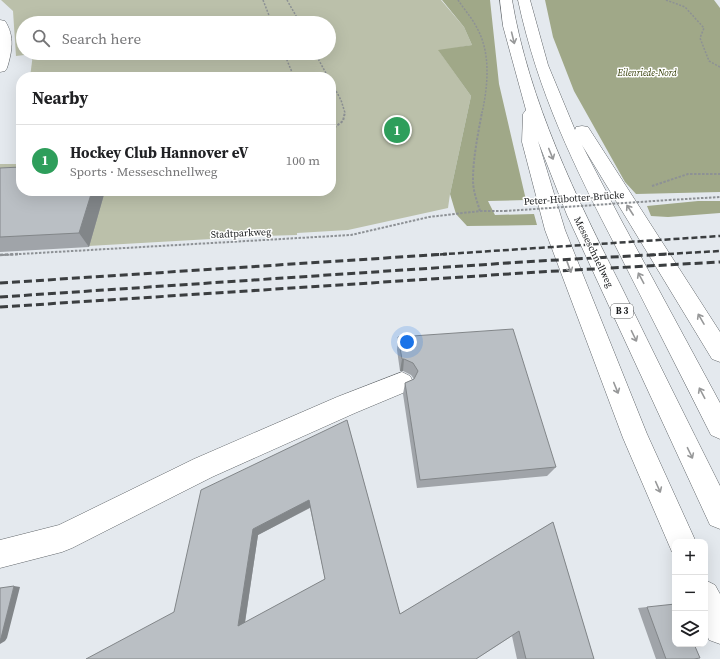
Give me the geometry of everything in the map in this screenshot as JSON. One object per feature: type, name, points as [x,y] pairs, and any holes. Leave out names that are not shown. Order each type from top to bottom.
[{"type":"main road","name":"Messeschnellweg","points":[[506,0],[511,33],[532,105],[576,215],[720,515]]},
{"type":"main road","points":[[524,0],[540,59],[559,114],[607,214],[720,427]]},
{"type":"main road","points":[[0,24],[5,48],[4,58],[0,68]]},
{"type":"main road","points":[[540,59],[612,182],[720,352]]},
{"type":"main road","points":[[532,105],[530,142],[555,230],[636,438],[681,539]]},
{"type":"main road","points":[[0,554],[62,538],[203,468],[346,405],[402,383]]},
{"type":"main road","points":[[708,602],[720,629]]},
{"type":"path","points":[[263,0],[269,16]]},
{"type":"path","points":[[287,0],[296,16]]},
{"type":"path","points":[[458,0],[478,28],[487,55],[485,99],[478,134],[473,181],[475,195],[480,211]]},
{"type":"path","points":[[666,0],[684,7],[704,28],[700,38],[709,61],[720,67]]},
{"type":"path","points":[[287,60],[292,72]]},
{"type":"path","points":[[320,60],[326,72]]},
{"type":"path","points":[[336,92],[345,109],[346,117],[336,127]]},
{"type":"path","points":[[652,186],[688,174],[720,174]]},
{"type":"path","name":"Peter-Hübotter-Brücke","points":[[480,211],[505,211],[720,197]]},
{"type":"path","name":"Stadtparkweg","points":[[0,255],[352,235],[429,217],[480,211]]},
{"type":"green space","points":[[1,0],[441,0],[464,27],[472,45],[439,51],[471,96],[448,208],[348,230],[297,233],[297,235],[229,237],[0,251],[0,164],[16,164],[16,196],[336,196],[336,72],[31,72],[32,60],[336,60],[336,16],[16,16],[16,56],[13,11]]},
{"type":"green space","points":[[442,0],[490,0],[499,84],[526,200],[488,201],[495,215],[534,214],[537,225],[467,226],[456,214],[450,194],[471,96],[438,50],[472,45],[464,27]]},
{"type":"green space","name":"Eilenriede-Nord","points":[[545,0],[714,0],[720,8],[720,192],[636,194],[625,182],[574,91],[553,37]]},
{"type":"green space","points":[[698,201],[720,201],[720,213],[668,217],[651,216],[647,206]]},
{"type":"building","points":[[16,167],[16,196],[90,196],[79,233],[0,237],[0,168]]},
{"type":"building","points":[[513,329],[556,467],[420,480],[405,383],[414,379],[418,371],[413,363],[402,359],[398,337]]},
{"type":"building","points":[[347,420],[400,614],[553,522],[594,659],[526,659],[519,631],[476,659],[86,659],[174,612],[201,490]],"holes":[[[309,500],[325,579],[238,626],[253,529]]]},
{"type":"building","points":[[14,586],[1,638],[0,640],[0,588]]},
{"type":"building","points":[[672,604],[672,647],[695,647],[700,658],[666,659],[647,607]]},
{"type":"railway","points":[[431,255],[720,236]]},
{"type":"railway","points":[[659,254],[720,251]]},
{"type":"railway","points":[[0,283],[447,254]]},
{"type":"railway","points":[[0,297],[538,261],[659,254]]},
{"type":"railway","points":[[650,255],[659,254]]},
{"type":"railway","points":[[659,254],[668,254]]},
{"type":"railway","points":[[0,307],[539,272],[720,262]]},
{"type":"place","name":"Hockey Club Hannover eV","points":[[397,130]]}]
